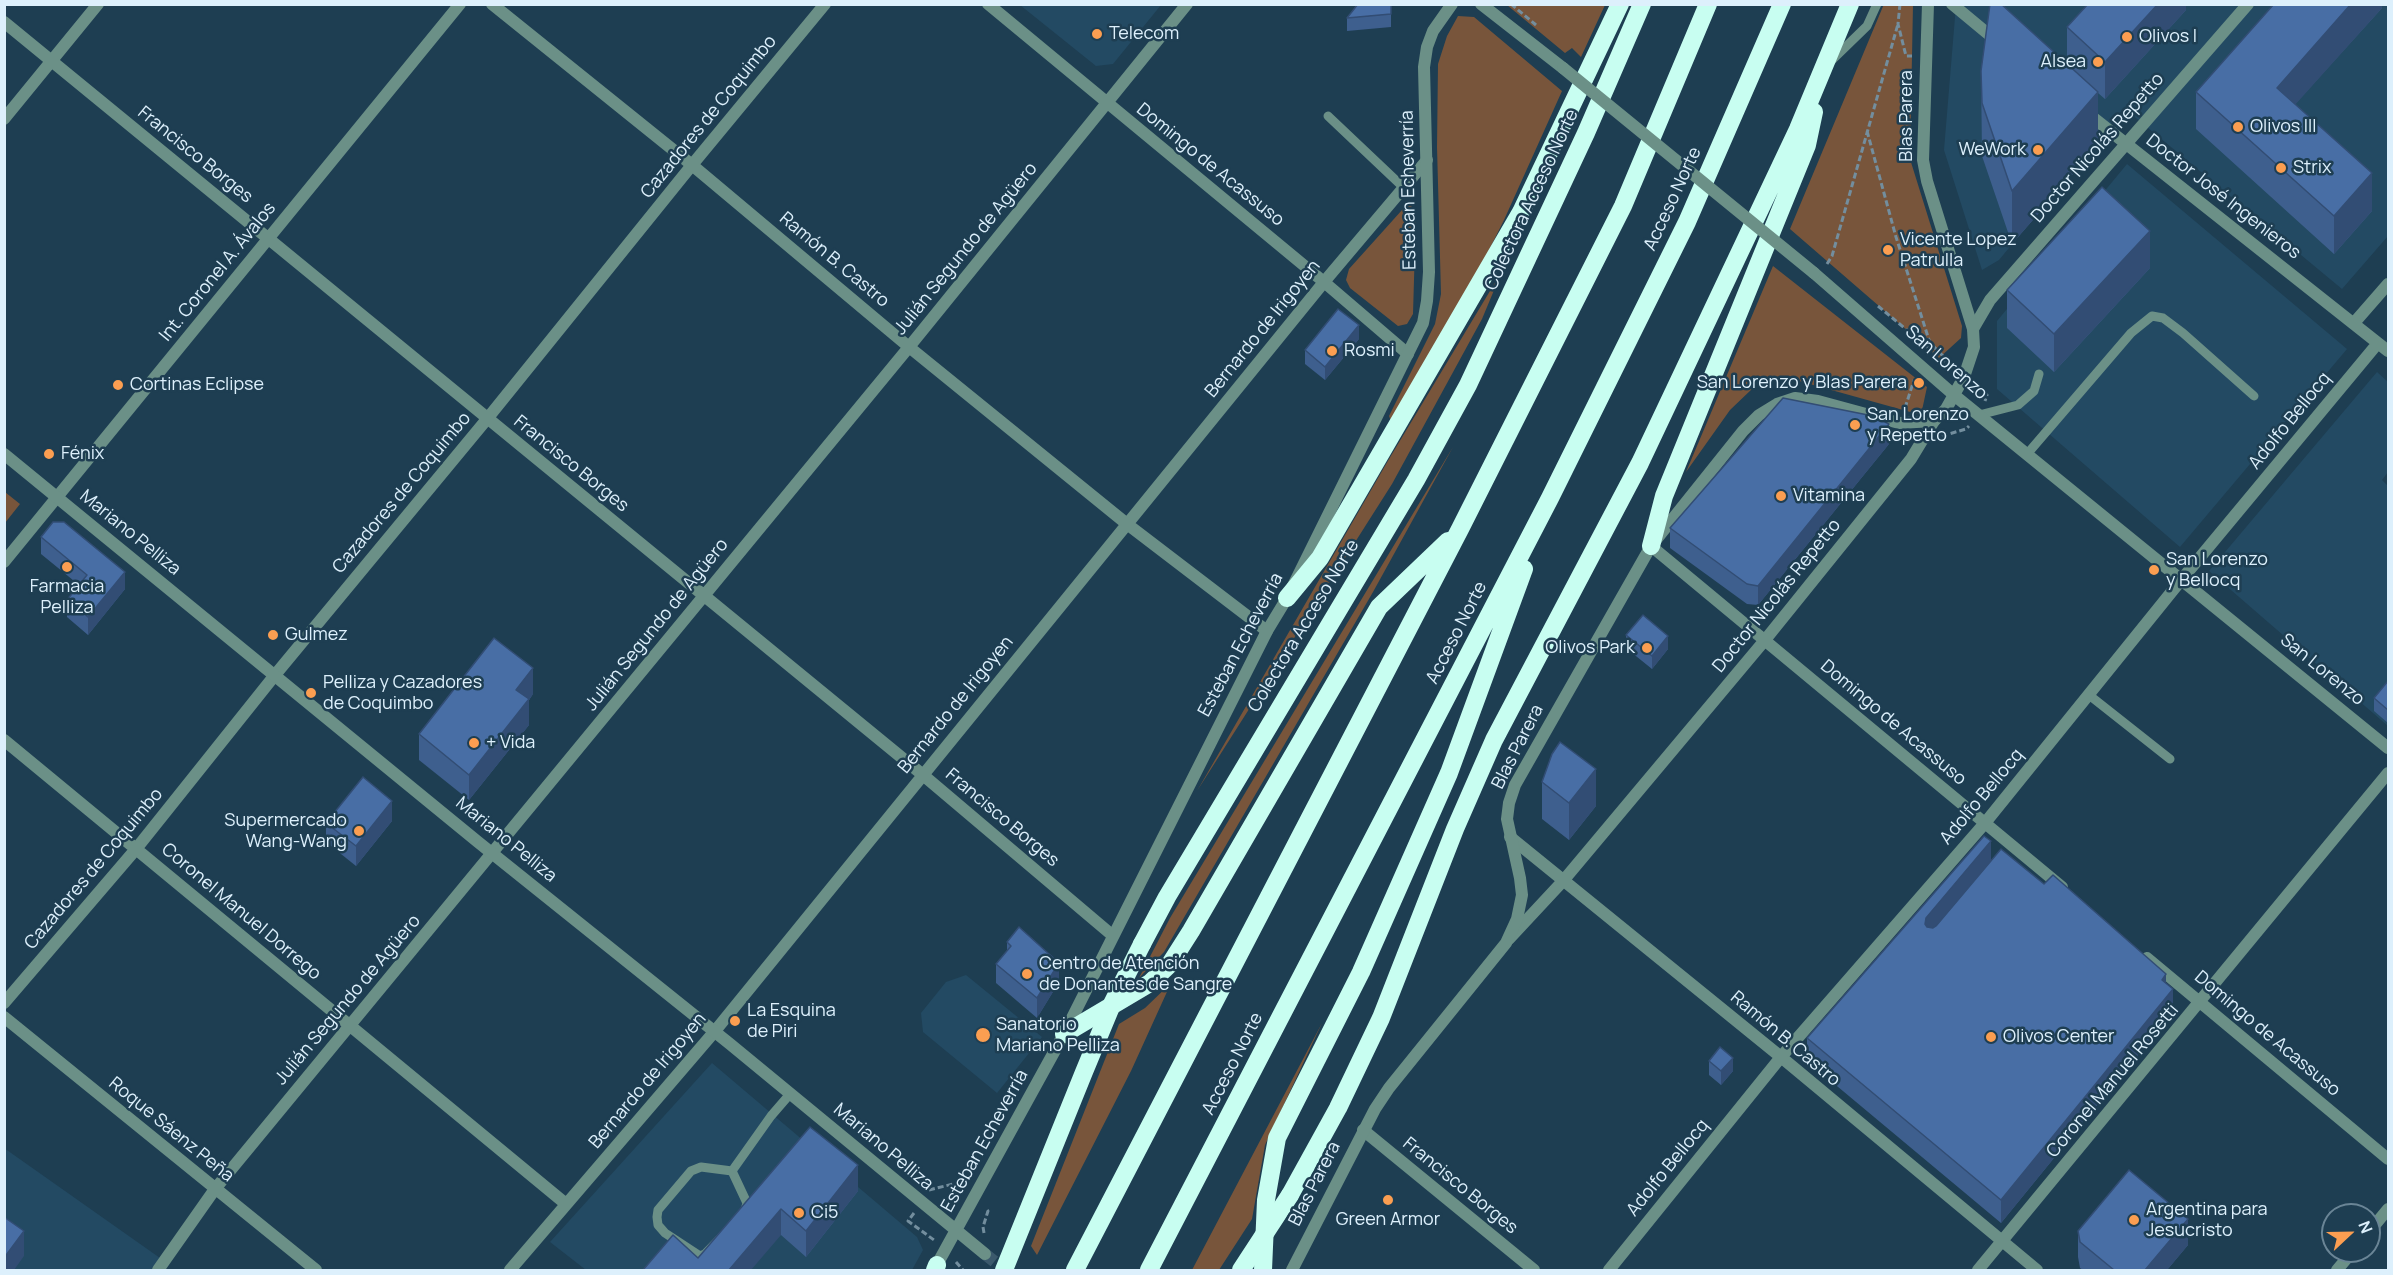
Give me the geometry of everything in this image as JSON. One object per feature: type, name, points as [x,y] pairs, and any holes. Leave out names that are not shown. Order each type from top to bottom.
[{"type":"highway","points":[[1287,598],[1320,558],[1521,212],[1620,4]]},
{"type":"highway","name":"Colectora Acceso Norte","points":[[1004,1270],[1101,1032],[1142,944],[1173,887],[1416,480],[1468,385],[1582,144],[1642,4]]},
{"type":"highway","points":[[1075,1270],[1460,529],[1623,206],[1708,4]]},
{"type":"highway","name":"Acceso Norte","points":[[1149,1270],[1550,498],[1687,222],[1782,4]]},
{"type":"highway","points":[[1241,1270],[1290,1195],[1338,1108],[1381,1018],[1455,829],[1494,740],[1640,464],[1798,129],[1850,4]]},
{"type":"highway","points":[[1651,546],[1664,496],[1807,145],[1823,69]]},
{"type":"highway","points":[[1263,1270],[1266,1200],[1276,1138],[1361,972],[1449,773],[1550,498]]},
{"type":"highway","points":[[1064,1034],[1150,983],[1170,964],[1379,607],[1460,529]]},
{"type":"street","points":[[4,119],[53,62],[98,4]]},
{"type":"street","name":"Int. Coronel A. Ávalos","points":[[4,562],[460,4]]},
{"type":"street","name":"Ramón B. Castro","points":[[492,4],[692,165],[909,347],[1127,524],[1267,631]]},
{"type":"street","name":"Cazadores de Coquimbo","points":[[4,1003],[136,849],[274,675],[487,419],[825,4]]},
{"type":"street","name":"Domingo de Acassuso","points":[[988,4],[1408,354]]},
{"type":"street","name":"Julián Segundo de Agüero","points":[[158,1270],[215,1189],[493,854],[1188,4]]},
{"type":"street","name":"Esteban Echeverría","points":[[935,1269],[1064,1034],[1267,631],[1287,598],[1423,322],[1429,272],[1424,67],[1427,47],[1433,31],[1452,4]]},
{"type":"street","name":"San Lorenzo","points":[[1481,4],[1814,273],[1954,395],[2388,748]]},
{"type":"street","name":"Blas Parera","points":[[1928,4],[1923,160],[1927,181],[1972,329]]},
{"type":"street","points":[[1952,4],[2007,49]]},
{"type":"street","name":"Doctor Nicolás Repetto","points":[[1506,943],[1563,881],[1765,640],[1911,459],[1934,421],[1946,409],[1964,377],[1974,347],[1972,329],[1990,300],[2248,4]]},
{"type":"street","name":"Francisco Borges","points":[[4,22],[923,775],[1112,935]]},
{"type":"street","name":"Doctor José Ingenieros","points":[[2080,107],[2383,347]]},
{"type":"street","name":"Bernardo de Irigoyen","points":[[510,1270],[714,1031],[1324,282],[1427,160]]},
{"type":"street","points":[[2355,323],[2388,284]]},
{"type":"street","name":"Adolfo Bellocq","points":[[1609,1270],[1781,1057],[1985,823],[2182,579],[2383,347]]},
{"type":"street","name":"Blas Parera","points":[[1292,1270],[1363,1130],[1389,1088],[1506,943],[1517,919],[1522,895],[1517,860],[1509,837],[1507,819],[1509,803],[1524,766],[1651,546],[1743,431],[1759,415],[1777,404],[1795,398],[1818,401],[1899,423],[1934,421]]},
{"type":"street","name":"Mariano Pelliza","points":[[4,454],[985,1254]]},
{"type":"street","name":"Domingo de Acassuso","points":[[1651,546],[1985,823],[2010,851],[2069,893]]},
{"type":"street","name":"Coronel Manuel Dorrego","points":[[4,740],[566,1204]]},
{"type":"street","name":"Coronel Manuel Rosetti","points":[[1978,1270],[2201,1003],[2388,773]]},
{"type":"street","name":"Ramón B. Castro","points":[[1509,837],[1781,1057],[2037,1270]]},
{"type":"street","name":"Domingo de Acassuso","points":[[2133,946],[2388,1159]]},
{"type":"street","name":"Roque Sáenz Peña","points":[[4,1017],[316,1270]]},
{"type":"street","name":"Francisco Borges","points":[[1363,1130],[1534,1270]]},
{"type":"lane","points":[[1823,69],[1867,26],[1876,4]]},
{"type":"lane","points":[[1328,116],[1403,188]]},
{"type":"lane","points":[[2028,453],[2131,333],[2152,316],[2163,318],[2183,333],[2254,396]]},
{"type":"lane","points":[[1979,415],[2018,405],[2034,391],[2039,374]]},
{"type":"lane","points":[[2089,695],[2170,759]]},
{"type":"lane","points":[[732,1171],[771,1116],[790,1094]]},
{"type":"lane","points":[[701,1167],[732,1171],[747,1203],[747,1208],[744,1214],[705,1254],[700,1256],[694,1253],[665,1233],[658,1225],[658,1210],[691,1171],[701,1167]]},
{"type":"path","points":[[1821,259],[1827,264],[1832,256],[1898,24],[1900,4]]},
{"type":"path","points":[[1898,24],[1906,56],[1925,56]]},
{"type":"path","points":[[1867,131],[1896,237],[1930,343],[1964,377]]},
{"type":"path","points":[[1873,302],[1987,395],[1979,415],[1966,429],[1937,438],[1926,435]]},
{"type":"path","points":[[1899,423],[1916,375]]},
{"type":"shaded area","points":[[1884,4],[1913,5],[1910,159],[1962,326],[1961,338],[1939,358],[1790,229]]},
{"type":"shaded area","name":"Telecom","points":[[1020,5],[1161,5],[1113,64],[1096,66]]},
{"type":"shaded area","points":[[1507,5],[1605,5],[1581,57],[1572,48],[1565,53]]},
{"type":"shaded area","points":[[1956,5],[2388,5],[2388,236],[2342,289],[2124,108],[1999,260],[1982,270],[1944,150]]},
{"type":"shaded area","points":[[1458,16],[1474,17],[1562,91],[1504,220],[1475,278],[1392,424],[1389,416],[1435,324],[1441,294],[1437,147],[1438,64],[1447,36]]},
{"type":"shaded area","points":[[2127,164],[2347,349],[2180,547],[1997,389],[1997,321]]},
{"type":"shaded area","points":[[1410,205],[1416,211],[1413,314],[1407,324],[1398,326],[1350,288],[1346,280],[1349,269],[1402,210]]},
{"type":"shaded area","points":[[1773,266],[1927,387],[1921,415],[1799,381],[1766,381],[1752,389],[1730,410],[1686,472]]},
{"type":"shaded area","points":[[1502,271],[1482,319],[1392,484],[1197,791],[1389,459]]},
{"type":"shaded area","points":[[2377,372],[2388,382],[2388,472],[2382,480],[2388,486],[2388,726],[2209,571]]},
{"type":"shaded area","points":[[1453,447],[1373,592],[1164,952],[1139,978],[1170,918]]},
{"type":"shaded area","points":[[5,492],[20,504],[5,523]]},
{"type":"shaded area","name":"Sanatorio Mariano Pelliza","points":[[966,975],[1042,1037],[997,1093],[923,1032],[921,1013],[946,982]]},
{"type":"shaded area","points":[[1171,983],[1131,1071],[1037,1255],[1031,1246],[1119,1024],[1145,1008]]},
{"type":"shaded area","points":[[1322,1023],[1265,1145],[1252,1219],[1219,1270],[1192,1270]]},
{"type":"shaded area","points":[[712,1063],[917,1237],[923,1250],[912,1270],[586,1270],[550,1242]]},
{"type":"shaded area","points":[[4,1148],[160,1258],[151,1270],[5,1270]]},
{"type":"building","points":[[1358,4],[1391,4],[1391,14],[1347,18]]},
{"type":"building","points":[[1990,4],[2001,4],[2098,92],[2012,191],[1982,103],[1981,71]]},
{"type":"building","points":[[2088,4],[2158,4],[2105,62],[2067,27]]},
{"type":"building","points":[[2274,4],[2351,4],[2277,88],[2372,173],[2334,216],[2196,92]]},
{"type":"building","points":[[2102,187],[2150,231],[2054,334],[2007,290]]},
{"type":"building","points":[[1338,309],[1359,325],[1325,367],[1305,350]]},
{"type":"building","name":"Vitamina","points":[[1783,398],[1873,416],[1889,424],[1758,586],[1747,584],[1670,528]]},
{"type":"building","points":[[53,522],[64,522],[125,572],[88,617],[67,600],[87,575],[41,537]]},
{"type":"building","points":[[1643,615],[1668,636],[1652,656],[1626,635]]},
{"type":"building","name":"+ Vida","points":[[494,638],[533,668],[516,690],[529,699],[469,775],[419,734]]},
{"type":"building","points":[[2388,681],[2388,710],[2374,698]]},
{"type":"building","points":[[1560,742],[1596,769],[1569,803],[1542,782],[1552,754]]},
{"type":"building","points":[[363,777],[392,801],[356,846],[326,823]]},
{"type":"building","name":"Olivos Center","points":[[1984,836],[1991,841],[1926,918],[1927,927],[1936,926],[2001,849],[2044,884],[2053,875],[2166,974],[2162,980],[2173,989],[2001,1200],[1807,1038]]},
{"type":"building","points":[[1019,927],[1059,963],[1037,998],[996,964],[1011,946],[1007,942]]},
{"type":"building","points":[[1720,1047],[1733,1058],[1721,1071],[1709,1061]]},
{"type":"building","points":[[810,1127],[858,1165],[806,1231],[781,1209],[729,1270],[643,1270],[673,1235],[698,1258]]},
{"type":"building","points":[[2129,1170],[2188,1219],[2145,1270],[2114,1270],[2080,1242],[2078,1231]]},
{"type":"building","points":[[4,1217],[24,1231],[4,1258]]},
{"type":"tunnel","points":[[985,1254],[1005,1270]]},
{"type":"place","name":"Telecom","points":[[1097,34]]},
{"type":"place","name":"Olivos I","points":[[2127,37]]},
{"type":"place","name":"Alsea","points":[[2098,62]]},
{"type":"place","name":"Olivos III","points":[[2238,127]]},
{"type":"place","name":"WeWork","points":[[2038,150]]},
{"type":"place","name":"Strix","points":[[2281,168]]},
{"type":"place","name":"Vicente Lopez Patrulla","points":[[1888,250]]},
{"type":"place","name":"Rosmi","points":[[1332,351]]},
{"type":"place","name":"San Lorenzo y Blas Parera","points":[[1919,383]]},
{"type":"place","name":"Cortinas Eclipse","points":[[118,385]]},
{"type":"place","name":"San Lorenzo y Repetto","points":[[1855,425]]},
{"type":"place","name":"Fénix","points":[[49,454]]},
{"type":"place","name":"Vitamina","points":[[1781,496]]},
{"type":"place","name":"Farmacia Pelliza","points":[[67,567]]},
{"type":"place","name":"San Lorenzo y Bellocq","points":[[2154,570]]},
{"type":"place","name":"Gulmez","points":[[273,635]]},
{"type":"place","name":"Olivos Park","points":[[1647,648]]},
{"type":"place","name":"Pelliza y Cazadores de Coquimbo","points":[[311,693]]},
{"type":"place","name":"+ Vida","points":[[474,743]]},
{"type":"place","name":"Supermercado Wang-Wang","points":[[359,831]]},
{"type":"place","name":"Centro de Atención de Donantes de Sangre","points":[[1027,974]]},
{"type":"place","name":"La Esquina de Piri","points":[[735,1021]]},
{"type":"place","name":"Sanatorio Mariano Pelliza","points":[[983,1035]]},
{"type":"place","name":"Olivos Center","points":[[1991,1037]]},
{"type":"place","name":"Green Armor","points":[[1388,1200]]},
{"type":"place","name":"Ci5","points":[[799,1213]]},
{"type":"place","name":"Argentina para Jesucristo","points":[[2134,1220]]}]
